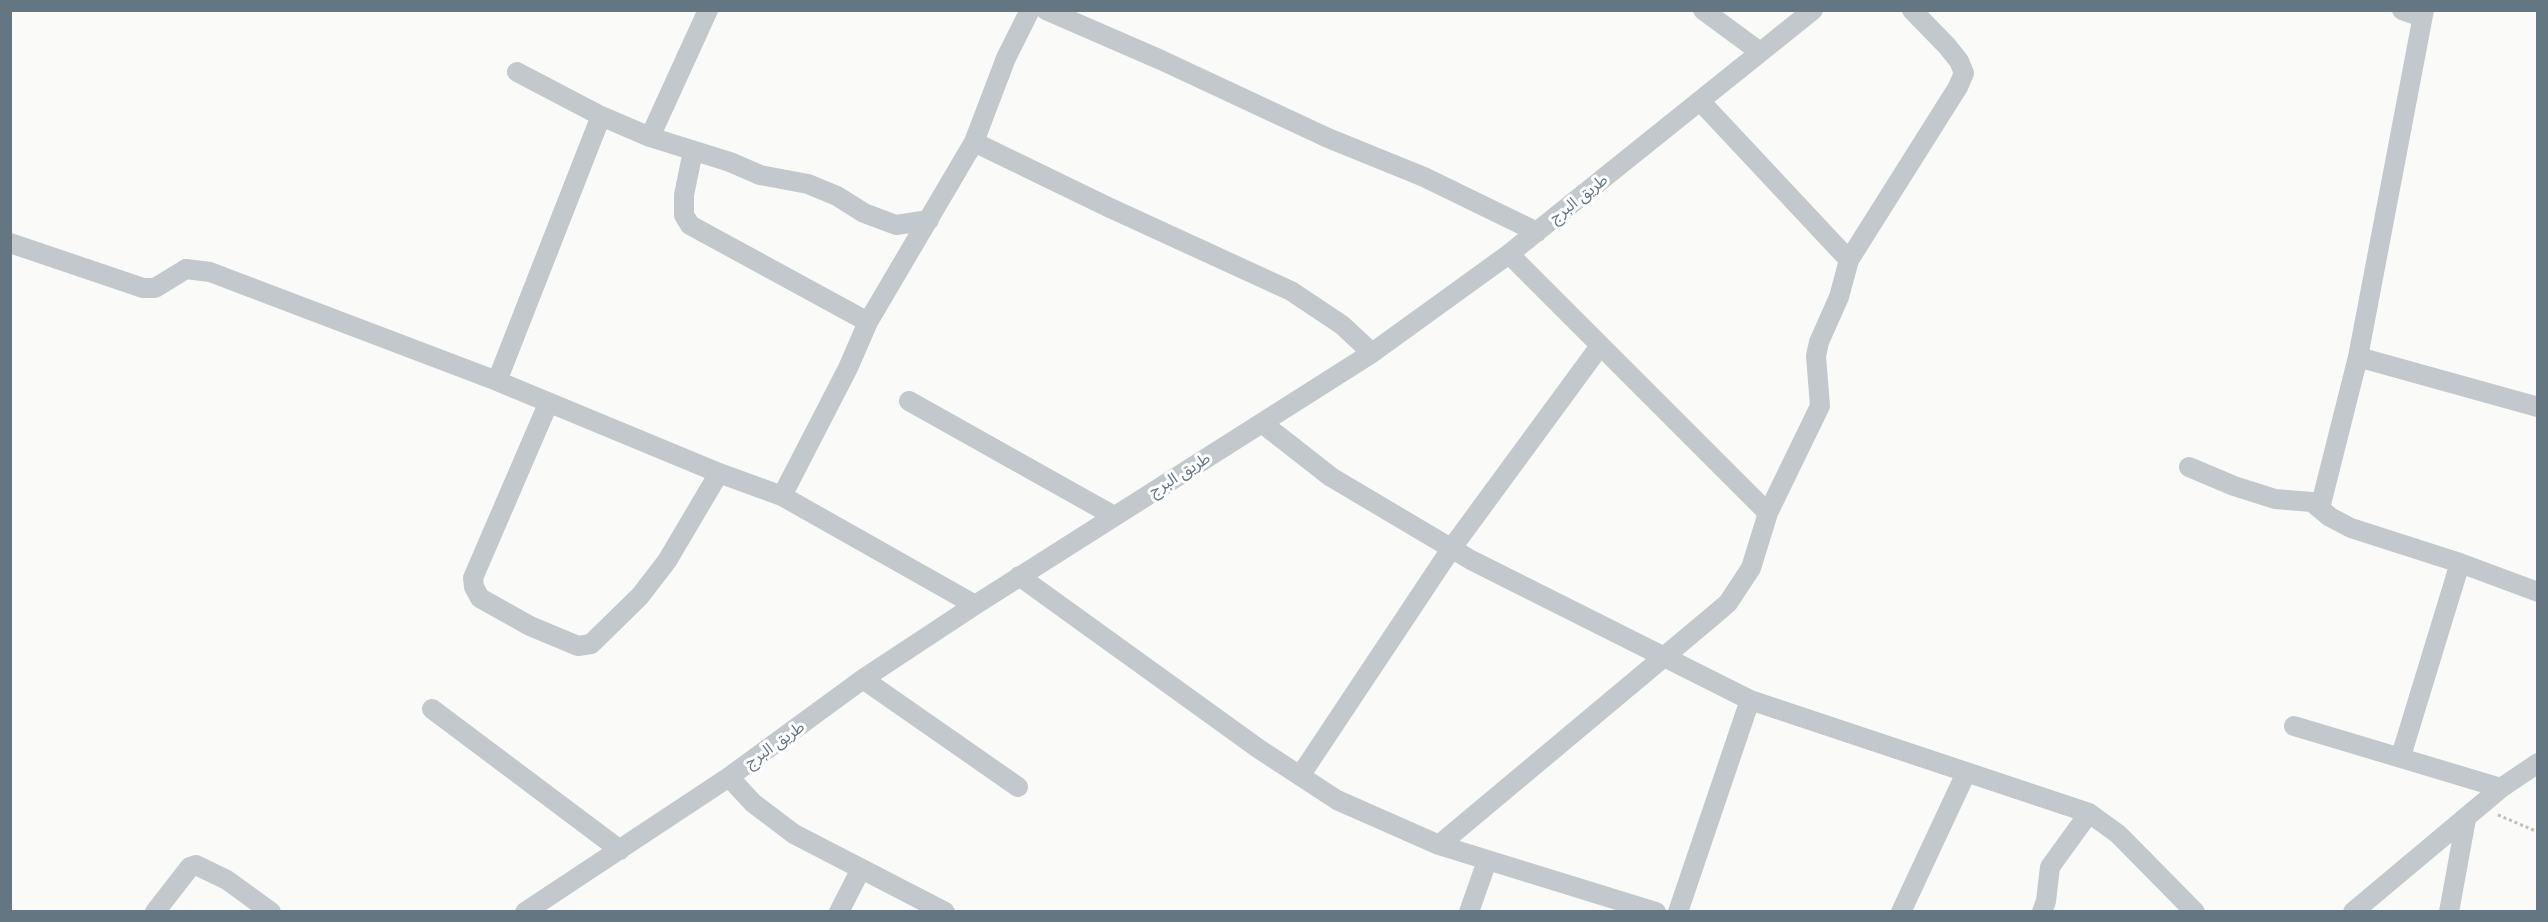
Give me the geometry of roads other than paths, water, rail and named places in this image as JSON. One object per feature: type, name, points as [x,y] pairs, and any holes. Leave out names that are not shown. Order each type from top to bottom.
[{"type":"street","points":[[650,137],[708,10]]},
{"type":"street","points":[[782,496],[848,368],[868,322],[974,142],[1006,58],[1030,10]]},
{"type":"street","points":[[1046,10],[1161,60],[1328,138],[1424,177],[1537,232]]},
{"type":"street","points":[[1703,10],[1760,52]]},
{"type":"street","name":"طريق البرج","points":[[525,912],[729,777],[863,679],[975,605],[1372,353],[1509,255],[1814,10]]},
{"type":"street","points":[[1439,845],[1728,603],[1751,568],[1768,513],[1820,406],[1816,356],[1819,342],[1839,297],[1849,260],[1958,87],[1964,73],[1959,61],[1947,46],[1912,10]]},
{"type":"street","points":[[2320,507],[2358,357],[2423,14],[2402,10]]},
{"type":"street","points":[[518,72],[601,116],[650,137],[730,162],[760,175],[808,184],[896,225],[929,220]]},
{"type":"street","points":[[1701,102],[1849,260]]},
{"type":"street","points":[[497,381],[601,116]]},
{"type":"street","points":[[974,142],[1118,212],[1291,291],[1342,325],[1372,353]]},
{"type":"street","points":[[693,151],[684,195],[684,215],[690,225],[868,322]]},
{"type":"street","points":[[10,243],[143,288],[155,288],[186,269],[210,272],[497,381],[548,404],[782,496],[975,605]]},
{"type":"street","points":[[1509,255],[1768,513]]},
{"type":"street","points":[[1300,776],[1451,549],[1600,346]]},
{"type":"street","points":[[2358,357],[2538,407]]},
{"type":"street","points":[[909,401],[1114,516]]},
{"type":"street","points":[[548,404],[473,578],[474,587],[480,598],[530,626],[578,646],[591,644],[640,596],[667,561],[719,473]]},
{"type":"street","points":[[1262,423],[1331,477],[1451,549],[1660,658],[1750,700],[2089,813],[2118,834],[2195,912]]},
{"type":"street","points":[[2189,467],[2265,495],[2303,500],[2320,507],[2330,517],[2351,528],[2460,563],[2538,592]]},
{"type":"street","points":[[2401,756],[2460,563]]},
{"type":"street","points":[[1019,576],[1259,750],[1336,800],[1439,845],[1656,912]]},
{"type":"street","points":[[863,679],[1018,786]]},
{"type":"street","points":[[1677,912],[1750,700]]},
{"type":"street","points":[[432,709],[620,850]]},
{"type":"street","points":[[2294,726],[2401,756],[2501,788]]},
{"type":"street","points":[[2353,912],[2501,788],[2538,763]]},
{"type":"street","points":[[1901,912],[1966,773]]},
{"type":"street","points":[[729,777],[774,820],[861,870],[945,912]]},
{"type":"street","points":[[2042,912],[2046,901],[2050,867],[2089,813]]},
{"type":"street","points":[[2449,912],[2473,813]]},
{"type":"street","points":[[1469,912],[1487,861]]},
{"type":"street","points":[[155,912],[190,867],[196,865],[227,880],[271,912]]},
{"type":"street","points":[[839,912],[861,870]]}]
